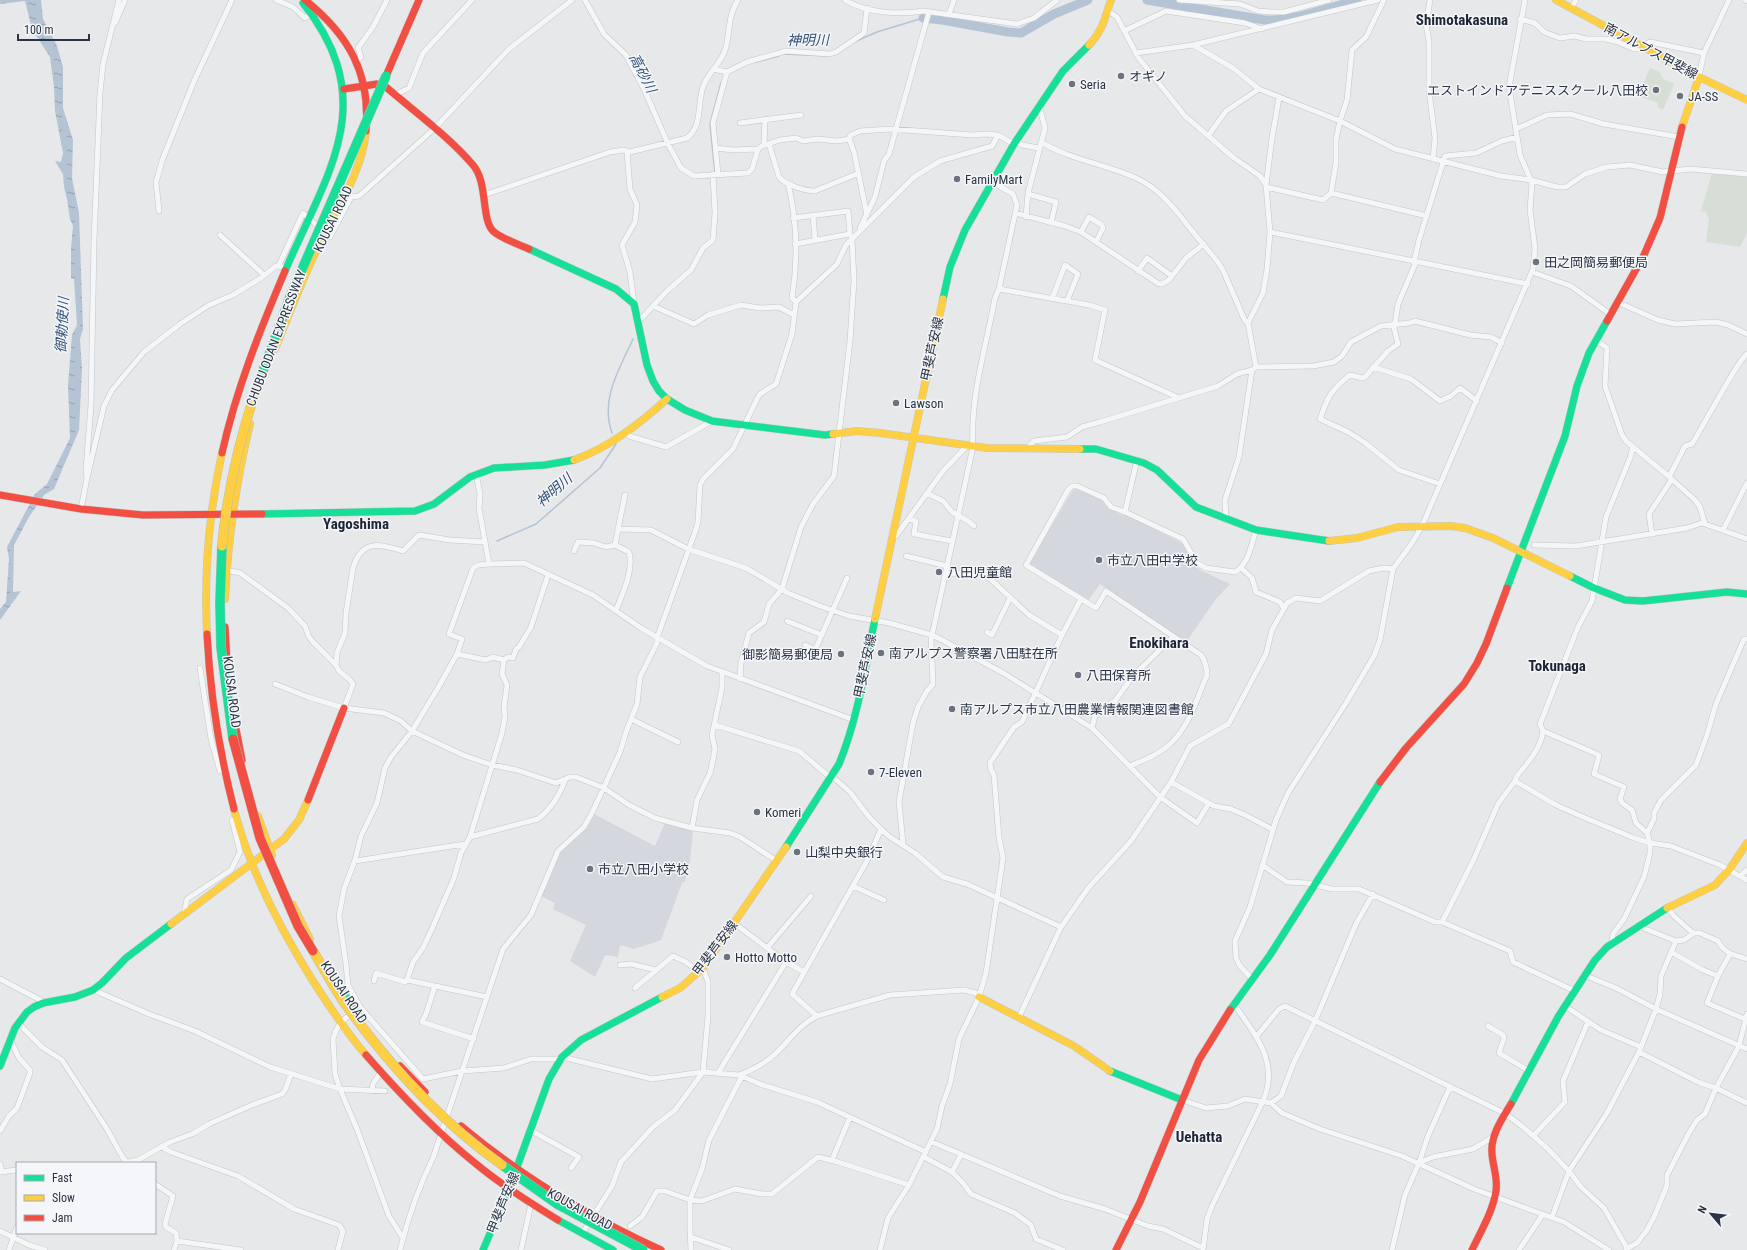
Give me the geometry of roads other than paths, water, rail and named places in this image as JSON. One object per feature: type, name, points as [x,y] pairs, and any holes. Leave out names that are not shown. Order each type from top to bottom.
[{"type":"main road","name":"KOUSAI ROAD","points":[[300,0],[312,13],[330,45],[344,89],[344,119],[340,142],[308,218],[283,266],[250,358],[235,405],[216,481],[206,567],[206,627],[212,705],[228,783],[251,863],[292,948],[340,1023],[380,1073],[404,1100],[440,1134],[486,1172],[531,1204],[582,1234],[613,1250]]},
{"type":"main road","name":"KOUSAI ROAD","points":[[305,0],[326,16],[335,26],[351,50],[357,62],[364,86],[367,112],[364,145],[348,196],[299,289],[263,380],[245,443],[231,515],[226,570],[225,633],[232,710],[247,779],[269,850],[310,938],[331,974],[404,1070],[448,1114],[493,1152],[516,1169],[548,1191],[592,1217],[661,1250]]},
{"type":"main road","name":"CHUBU ODAN EXPRESSWAY","points":[[419,0],[279,323],[257,381],[240,441],[227,504],[221,566],[220,627],[224,690],[229,721],[242,782],[260,839],[283,897],[300,931],[326,976],[379,1051],[421,1098],[475,1146],[536,1190],[576,1216],[643,1250]]},
{"type":"main road","name":"南アルプス甲斐線","points":[[1556,0],[1698,77],[1747,100]]},
{"type":"main road","name":"甲斐芦安線","points":[[483,1250],[509,1189],[548,1079],[561,1058],[581,1040],[680,988],[701,970],[777,861],[832,777],[844,752],[854,720],[912,438],[950,268],[965,230],[1015,143],[1063,71],[1098,36],[1111,1]]},
{"type":"main road","points":[[1116,1250],[1131,1220],[1202,1055],[1220,1024],[1253,980],[1315,884],[1360,809],[1388,769],[1464,684],[1477,664],[1565,436],[1576,386],[1589,353],[1644,254],[1658,224],[1679,137],[1698,77]]},
{"type":"main road","points":[[344,89],[381,85],[395,95],[435,128],[465,155],[474,166],[480,178],[489,225],[494,232],[565,267],[616,289],[634,304],[639,321],[647,365],[659,391],[667,398],[695,415],[712,421],[745,426],[794,430],[824,436],[857,431],[970,446],[1026,449],[1096,449],[1136,460],[1156,470],[1196,507],[1226,520],[1256,530],[1329,541],[1357,538],[1398,527],[1422,526],[1465,528],[1521,551],[1594,588],[1625,600],[1634,601],[1727,592],[1747,594]]},
{"type":"main road","points":[[0,495],[79,509],[143,516],[212,516],[415,511],[434,504],[476,474],[494,468],[572,460],[600,450],[626,433],[667,398]]},
{"type":"main road","points":[[0,1066],[18,1023],[27,1012],[44,1002],[77,995],[95,989],[108,978],[119,964],[284,839],[299,820],[306,808],[344,708]]},
{"type":"main road","points":[[1472,1250],[1495,1196],[1497,1182],[1491,1156],[1493,1137],[1564,1006],[1584,975],[1595,960],[1612,943],[1667,907],[1709,889],[1719,882],[1747,843]]},
{"type":"main road","points":[[979,997],[1074,1046],[1108,1070],[1182,1100]]},
{"type":"main road","name":"CHUBU ODAN EXPRESSWAY","points":[[536,1190],[577,1214],[652,1250]]},
{"type":"street","points":[[87,478],[86,470],[91,405],[98,120],[103,64],[120,0]]},
{"type":"street","points":[[111,31],[125,0]]},
{"type":"street","points":[[159,211],[156,182],[163,158],[195,79],[232,0]]},
{"type":"street","points":[[276,0],[293,7],[305,18],[312,13]]},
{"type":"street","points":[[357,62],[361,57],[358,48],[387,0]]},
{"type":"street","points":[[395,95],[409,88],[423,53],[472,0]]},
{"type":"street","points":[[348,196],[359,196],[435,128],[503,54],[572,0]]},
{"type":"street","points":[[585,0],[604,34],[626,55],[644,89],[668,144],[681,168],[694,176],[750,172],[758,149]]},
{"type":"street","points":[[484,194],[610,152],[630,152],[668,144],[687,138],[695,129],[698,122],[703,87],[713,69],[724,54],[731,12],[738,0]]},
{"type":"street","points":[[845,0],[867,8],[886,12],[929,12],[1017,24],[1034,18],[1057,0]]},
{"type":"street","points":[[949,14],[954,0]]},
{"type":"street","points":[[1179,0],[1218,1],[1240,4],[1258,11],[1284,12],[1329,0]]},
{"type":"street","points":[[1136,53],[1193,45],[1378,0]]},
{"type":"street","points":[[1108,11],[1117,17],[1136,53],[1185,116],[1208,136],[1260,176],[1266,186],[1323,200],[1331,193],[1336,163],[1336,140],[1347,100],[1352,50],[1366,37],[1384,0]]},
{"type":"street","points":[[1430,0],[1426,24],[1429,42],[1429,91],[1435,138],[1433,159]]},
{"type":"street","points":[[1253,980],[1240,966],[1236,958],[1235,941],[1250,907],[1272,828],[1288,793],[1346,703],[1374,656],[1380,640],[1393,569],[1412,543],[1422,526],[1532,272],[1536,248],[1530,210],[1531,180],[1523,164],[1509,87],[1524,0]]},
{"type":"street","points":[[1571,8],[1576,0]]},
{"type":"street","points":[[1698,77],[1704,53],[1729,0]]},
{"type":"street","points":[[713,69],[727,72],[743,63],[786,51],[825,54],[836,52],[864,33],[867,8]]},
{"type":"street","points":[[1124,31],[1166,11],[1245,23],[1263,29]]},
{"type":"street","points":[[859,231],[875,197],[884,161],[889,154],[929,12]]},
{"type":"street","points":[[1520,19],[1535,23],[1544,32],[1560,38],[1576,36],[1586,39],[1606,39],[1618,42],[1634,49],[1650,42],[1704,53]]},
{"type":"street","points":[[1193,45],[1233,68],[1259,90],[1340,121],[1395,149],[1501,176],[1531,180],[1557,187],[1566,186],[1585,174],[1607,167],[1630,165],[1663,172],[1690,169],[1747,174]]},
{"type":"street","points":[[639,321],[667,291],[691,270],[703,248],[712,240],[715,213],[716,174],[716,148],[713,118],[727,72]]},
{"type":"street","points":[[1208,136],[1226,111],[1259,90]]},
{"type":"street","points":[[1226,520],[1225,500],[1239,457],[1254,369],[1248,323],[1265,286],[1270,232],[1266,186],[1272,138],[1280,98]]},
{"type":"street","points":[[1026,217],[1028,194],[1045,128],[1039,105]]},
{"type":"street","points":[[1516,129],[1547,115],[1570,114],[1604,124],[1679,137]]},
{"type":"street","points":[[740,123],[801,115]]},
{"type":"street","points":[[765,119],[766,144],[779,176],[788,183],[815,191],[858,173]]},
{"type":"street","points":[[867,215],[850,139],[851,135],[860,131],[896,130],[972,135],[998,135],[1015,143],[1039,148]]},
{"type":"street","points":[[795,244],[851,236],[859,231],[922,171],[940,161],[992,146],[998,135]]},
{"type":"street","points":[[1440,484],[1399,470],[1364,442],[1348,432],[1320,419],[1327,399],[1336,386],[1350,375],[1362,378],[1365,377],[1388,351],[1398,344],[1394,324],[1398,304],[1415,262],[1419,240],[1445,156],[1476,153],[1502,141],[1517,137]]},
{"type":"street","points":[[716,148],[732,150],[758,149],[766,144],[796,138],[803,141],[827,138],[837,141],[850,139]]},
{"type":"street","points":[[1041,142],[1053,149],[1076,158],[1137,178],[1166,199],[1204,244],[1223,270],[1245,321],[1248,323]]},
{"type":"street","points":[[627,151],[630,189],[637,205],[635,222],[622,245],[630,272],[634,304]]},
{"type":"street","points":[[903,844],[899,802],[918,707],[927,691],[933,684],[930,640],[946,573],[970,446],[974,405],[1017,204],[1013,194],[992,182]]},
{"type":"street","points":[[788,183],[795,244],[796,274],[792,298],[796,302]]},
{"type":"street","points":[[1331,193],[1427,216]]},
{"type":"street","points":[[1028,194],[1056,202],[1051,223]]},
{"type":"street","points":[[740,679],[741,663],[749,633],[764,622],[769,604],[782,589],[801,527],[813,504],[834,476],[848,355],[854,281],[848,211],[793,218]]},
{"type":"street","points":[[1015,214],[1065,226],[1081,232],[1158,284],[1162,284],[1172,276],[1186,258],[1204,244]]},
{"type":"street","points":[[812,215],[815,240]]},
{"type":"street","points":[[1081,232],[1089,217],[1102,225],[1103,228],[1096,242]]},
{"type":"street","points":[[308,218],[327,235]]},
{"type":"street","points":[[1270,232],[1528,284]]},
{"type":"street","points":[[220,235],[264,275]]},
{"type":"street","points":[[400,1250],[420,1184],[433,1158],[474,1039],[503,948],[531,915],[558,851],[584,827],[620,752],[637,704],[640,677],[658,642],[657,638],[698,522],[700,485],[703,479],[733,449],[745,426],[750,409],[760,394],[776,384],[792,334],[796,302],[837,264],[851,236]]},
{"type":"street","points":[[1138,271],[1147,258],[1172,276]]},
{"type":"street","points":[[1052,299],[1066,265],[1078,274],[1067,301]]},
{"type":"street","points":[[79,509],[106,400],[132,365],[144,352],[180,324],[209,305],[233,296],[276,266],[283,266]]},
{"type":"street","points":[[1532,272],[1571,286],[1610,314]]},
{"type":"street","points":[[999,289],[1089,305],[1105,310],[1095,360],[1179,398]]},
{"type":"street","points":[[1616,302],[1658,320],[1676,324],[1716,322],[1728,325],[1747,334]]},
{"type":"street","points":[[653,306],[694,324],[708,315],[741,305],[760,308],[779,307],[794,315]]},
{"type":"street","points":[[1026,449],[1034,441],[1067,437],[1082,427],[1218,386],[1237,374],[1254,369],[1313,366],[1334,362],[1342,356],[1351,342],[1381,326],[1409,324],[1415,321],[1470,335],[1491,338],[1502,343]]},
{"type":"street","points":[[1596,340],[1607,348],[1605,386],[1622,435],[1633,447],[1695,500],[1700,507],[1705,524]]},
{"type":"street","points":[[1652,534],[1649,514],[1670,478],[1685,446],[1692,444],[1729,379],[1738,368],[1744,356],[1747,354]]},
{"type":"street","points":[[1373,367],[1411,379],[1440,401],[1451,396],[1460,388],[1477,401]]},
{"type":"street","points":[[626,433],[629,436],[666,447],[712,421]]},
{"type":"street","points":[[892,534],[896,536],[943,471],[970,446]]},
{"type":"street","points":[[1442,922],[1474,861],[1487,827],[1498,804],[1515,781],[1516,776],[1535,753],[1542,740],[1543,732],[1540,724],[1578,627],[1592,601],[1606,517],[1633,447]]},
{"type":"street","points":[[1125,512],[1136,460]]},
{"type":"street","points":[[476,474],[480,494],[479,508],[489,564]]},
{"type":"street","points":[[1723,530],[1747,483]]},
{"type":"street","points":[[1130,766],[1158,752],[1170,744],[1189,719],[1207,675],[1207,667],[1201,655],[1106,591],[1096,608],[1026,565],[1068,490],[1072,486],[1077,486],[1104,498],[1111,507],[1183,539],[1197,563],[1206,568],[1235,572],[1241,568],[1246,561],[1256,530]]},
{"type":"street","points":[[927,493],[943,501],[957,515],[974,526]]},
{"type":"street","points":[[615,545],[625,495]]},
{"type":"street","points":[[908,519],[916,521],[914,534],[952,541]]},
{"type":"street","points":[[1534,545],[1576,546],[1687,528],[1697,523],[1705,524],[1747,539]]},
{"type":"street","points":[[618,528],[651,530],[688,549],[746,568],[788,593],[833,611],[932,635],[1005,674],[1092,728],[1160,797],[1197,823],[1209,803]]},
{"type":"street","points":[[336,665],[336,658],[345,633],[346,613],[353,568],[355,562],[365,549],[369,546],[382,545],[403,550],[419,535],[450,540],[485,542]]},
{"type":"street","points":[[574,551],[578,542],[594,543],[606,547],[615,545],[629,552],[630,558],[624,593],[616,610]]},
{"type":"street","points":[[906,556],[947,566]]},
{"type":"street","points":[[854,720],[722,673],[707,666],[657,638],[593,595],[524,563],[478,565],[473,568],[470,574],[449,634],[462,639],[457,654],[412,731],[391,757],[385,768],[377,802],[361,836],[355,861],[344,889],[339,916],[348,985],[358,1008],[423,1079],[462,1071],[504,1068],[531,1059],[561,1058],[652,1079],[703,1072],[741,1076],[760,1084],[811,1100],[850,1117],[925,1154],[952,1172],[971,1194],[1015,1213],[1031,1225],[1036,1239],[1063,1250]]},
{"type":"street","points":[[1241,568],[1252,578],[1256,592],[1280,602],[1283,607]]},
{"type":"street","points":[[1019,1017],[1061,927],[1093,882],[1131,841],[1171,782],[1190,746],[1228,724],[1266,654],[1272,630],[1283,607],[1292,599],[1296,598],[1320,601],[1369,571],[1382,568],[1393,569]]},
{"type":"street","points":[[226,570],[240,573],[288,608],[305,626],[309,637],[353,684],[344,708]]},
{"type":"street","points":[[946,573],[986,576],[1029,615],[1062,635]]},
{"type":"street","points":[[457,654],[486,660],[492,656],[504,660],[508,657],[513,658],[516,648],[519,647],[531,627],[548,575]]},
{"type":"street","points":[[805,644],[816,650],[847,578]]},
{"type":"street","points":[[987,632],[992,635],[1010,598]]},
{"type":"street","points":[[880,1250],[888,1218],[909,1185],[932,1142],[937,1129],[942,1106],[950,1084],[960,1039],[979,997],[990,949],[1004,858],[999,838],[994,775],[991,770],[990,763],[1014,727],[1022,722],[1062,635],[1081,599]]},
{"type":"street","points":[[787,621],[822,635]]},
{"type":"street","points":[[1092,728],[1095,716],[1099,710],[1115,701],[1132,677],[1173,636]]},
{"type":"street","points":[[1647,833],[1654,819],[1654,813],[1661,800],[1696,765],[1708,735],[1716,704],[1744,639],[1747,639]]},
{"type":"street","points":[[406,980],[413,962],[423,948],[431,931],[454,878],[461,853],[470,837],[505,717],[504,707],[507,685],[502,674],[504,660]]},
{"type":"street","points":[[184,915],[187,899],[231,870],[240,852],[211,738],[200,668]]},
{"type":"street","points":[[692,828],[697,800],[710,773],[713,760],[715,749],[712,736],[722,688],[722,673]]},
{"type":"street","points":[[275,684],[344,708],[384,713],[401,721],[412,731],[463,755],[492,765],[517,770],[556,783],[576,777],[604,788],[655,818],[692,828],[730,833],[740,837],[777,861]]},
{"type":"street","points":[[631,719],[678,742]]},
{"type":"street","points":[[715,725],[799,751],[850,792],[869,817],[890,837],[915,853],[943,877],[967,884],[1061,927]]},
{"type":"street","points":[[1543,732],[1597,754],[1599,756],[1594,774],[1624,786],[1620,799],[1622,803],[1632,810],[1636,823],[1647,833],[1650,843],[1648,864],[1644,877],[1624,919],[1613,934],[1612,943]]},
{"type":"street","points":[[470,837],[538,819],[555,800],[565,780]]},
{"type":"street","points":[[1515,781],[1556,805],[1650,843],[1671,846],[1720,865],[1747,880]]},
{"type":"street","points":[[1171,782],[1209,803],[1220,808],[1231,809],[1272,828]]},
{"type":"street","points":[[817,1016],[792,994],[854,886],[881,829]]},
{"type":"street","points":[[355,861],[465,844]]},
{"type":"street","points":[[1262,865],[1283,881],[1315,884],[1332,889],[1359,889],[1373,894],[1435,922],[1442,922],[1510,951],[1513,962],[1575,990]]},
{"type":"street","points":[[1740,876],[1747,870]]},
{"type":"street","points":[[854,886],[884,900]]},
{"type":"street","points":[[1271,1103],[1282,1096],[1294,1062],[1315,1021],[1356,924],[1373,894]]},
{"type":"street","points":[[767,948],[811,896]]},
{"type":"street","points":[[1667,907],[1674,916],[1693,933]]},
{"type":"street","points":[[734,924],[786,962],[804,972]]},
{"type":"street","points":[[1638,926],[1676,941],[1684,940],[1693,933],[1700,932],[1718,940],[1721,946],[1730,954],[1747,959]]},
{"type":"street","points":[[1552,1217],[1570,1172],[1607,1113],[1640,1049],[1656,1009],[1660,994],[1661,976],[1676,941]]},
{"type":"street","points":[[1672,952],[1703,970],[1718,976]]},
{"type":"street","points":[[1256,1037],[1279,1009],[1284,1006],[1506,1114],[1533,1136],[1570,1172],[1581,1187],[1604,1208],[1626,1249],[1637,1243],[1646,1230],[1667,1185],[1667,1175],[1688,1133],[1697,1120],[1705,1114],[1716,1088],[1739,1046],[1746,1016],[1707,1003],[1718,976],[1730,954]]},
{"type":"street","points":[[582,1234],[612,1186],[621,1162],[653,1127],[675,1110],[703,1072],[708,1016],[708,982],[701,970],[673,956],[635,988]]},
{"type":"street","points":[[718,1073],[786,962]]},
{"type":"street","points":[[620,965],[631,964],[656,970]]},
{"type":"street","points":[[374,981],[376,973],[405,982],[406,980],[487,997]]},
{"type":"street","points":[[1584,975],[1616,988],[1656,1009],[1747,1049]]},
{"type":"street","points":[[0,979],[44,1002]]},
{"type":"street","points":[[435,986],[422,1022],[474,1039]]},
{"type":"street","points":[[95,989],[98,992],[149,1014],[195,1032],[251,1059],[291,1074],[340,1089],[385,1091]]},
{"type":"street","points":[[692,1250],[689,1212],[690,1200],[702,1169],[709,1140],[741,1076],[767,1061],[800,1027],[807,1021],[817,1016],[890,995],[964,990],[976,993],[979,997]]},
{"type":"street","points":[[932,1142],[1060,1196],[1105,1209],[1131,1220],[1163,1229],[1203,1249],[1208,1219],[1212,1206],[1263,1101],[1268,1086],[1269,1075],[1265,1051],[1234,1004]]},
{"type":"street","points":[[1564,1006],[1601,1030],[1640,1049],[1700,1083],[1716,1088],[1747,1103]]},
{"type":"street","points":[[358,1008],[340,1023],[336,1031],[333,1046],[335,1074],[389,1216],[403,1238]]},
{"type":"street","points":[[1533,1136],[1565,1102],[1563,1081],[1588,1022]]},
{"type":"street","points":[[18,1023],[42,1047],[62,1060],[107,1129],[125,1162]]},
{"type":"street","points":[[1488,1026],[1503,1035],[1504,1038],[1499,1053],[1529,1071]]},
{"type":"street","points":[[0,1131],[9,1116],[17,1108],[30,1073],[30,1070],[19,1058],[11,1041]]},
{"type":"street","points":[[372,1091],[373,1084],[380,1073]]},
{"type":"street","points":[[129,1162],[144,1157],[162,1147],[252,1105],[282,1094],[291,1074]]},
{"type":"street","points":[[1392,1250],[1405,1195],[1419,1163],[1428,1136],[1450,1087]]},
{"type":"street","points":[[1182,1100],[1206,1108],[1228,1106],[1245,1099],[1271,1103],[1282,1113],[1320,1130],[1419,1163],[1495,1196],[1552,1217],[1576,1229],[1610,1250]]},
{"type":"street","points":[[832,1160],[850,1117]]},
{"type":"street","points":[[530,1130],[579,1157],[571,1168]]},
{"type":"street","points":[[1419,1163],[1433,1157],[1473,1149],[1493,1137]]},
{"type":"street","points":[[162,1147],[171,1152],[238,1176],[294,1209],[339,1225],[343,1231],[338,1250]]},
{"type":"street","points":[[952,1172],[961,1155]]},
{"type":"street","points":[[630,1226],[642,1217],[657,1191],[665,1191],[690,1200],[702,1201],[735,1189],[762,1194],[772,1194],[818,1157],[832,1160],[909,1185]]},
{"type":"street","points":[[0,1164],[1,1172],[16,1170]]},
{"type":"street","points":[[156,1185],[173,1196],[165,1224],[166,1227],[176,1233],[178,1241],[174,1250]]},
{"type":"street","points":[[522,1250],[531,1204]]},
{"type":"street","points":[[1519,1250],[1543,1214]]},
{"type":"street","points":[[9,1250],[16,1230]]},
{"type":"street","points":[[0,1231],[13,1238],[45,1250]]},
{"type":"street","points":[[691,1237],[729,1250]]},
{"type":"street","points":[[178,1241],[241,1250]]},
{"type":"water","points":[[0,0],[41,0],[43,19],[57,46],[63,67],[63,108],[73,140],[72,178],[79,213],[83,329],[80,339],[82,369],[79,430],[54,489],[44,495],[29,517],[14,545],[13,592],[21,591],[0,620],[0,609],[6,602],[9,559],[7,547],[35,494],[47,484],[70,438],[68,385],[72,335],[77,325],[74,279],[71,278],[73,226],[70,219],[63,174],[55,161],[61,162],[63,153],[55,111],[54,87],[50,57],[32,29],[25,1],[0,4]]},
{"type":"waterway","name":"神明川","points":[[923,18],[1021,33],[1054,14],[1088,0]]},
{"type":"waterway","name":"神明川","points":[[1147,0],[1265,20],[1277,20],[1300,16],[1357,0]]},
{"type":"waterway","name":"神明川","points":[[854,42],[877,32],[923,18]]},
{"type":"waterway","name":"高砂川","points":[[595,23],[599,30]]},
{"type":"waterway","name":"神明川","points":[[784,54],[828,56]]},
{"type":"waterway","name":"神明川","points":[[756,62],[779,56]]},
{"type":"waterway","name":"神明川","points":[[715,173],[710,124],[721,83]]},
{"type":"waterway","name":"神明川","points":[[612,433],[608,408],[610,396],[617,373],[633,339]]},
{"type":"waterway","name":"神明川","points":[[497,541],[536,524],[600,468],[616,444]]},
{"type":"place","name":"オギノ","points":[[1121,76]]},
{"type":"place","name":"Seria","points":[[1072,84]]},
{"type":"place","name":"エストインドアテニススクール八田校","points":[[1656,90]]},
{"type":"place","name":"JA-SS","points":[[1680,96]]},
{"type":"place","name":"FamilyMart","points":[[957,179]]},
{"type":"place","name":"田之岡簡易郵便局","points":[[1536,262]]},
{"type":"place","name":"Lawson","points":[[896,403]]},
{"type":"place","name":"市立八田中学校","points":[[1099,560]]},
{"type":"place","name":"八田児童館","points":[[939,572]]},
{"type":"place","name":"南アルプス警察署八田駐在所","points":[[881,653]]},
{"type":"place","name":"御影簡易郵便局","points":[[841,654]]},
{"type":"place","name":"八田保育所","points":[[1078,675]]},
{"type":"place","name":"南アルプス市立八田農業情報関連図書館","points":[[952,709]]},
{"type":"place","name":"7-Eleven","points":[[871,772]]},
{"type":"place","name":"Komeri","points":[[757,812]]},
{"type":"place","name":"山梨中央銀行","points":[[797,852]]},
{"type":"place","name":"市立八田小学校","points":[[590,869]]},
{"type":"place","name":"Hotto Motto","points":[[727,957]]},
{"type":"district","name":"Shimotakasuna","points":[[1462,20]]},
{"type":"district","name":"Yagoshima","points":[[356,524]]},
{"type":"district","name":"Enokihara","points":[[1159,643]]},
{"type":"district","name":"Tokunaga","points":[[1557,666]]},
{"type":"district","name":"Uehatta","points":[[1199,1137]]},
{"type":"water label","name":"御勅使川","points":[[62,325]]}]
